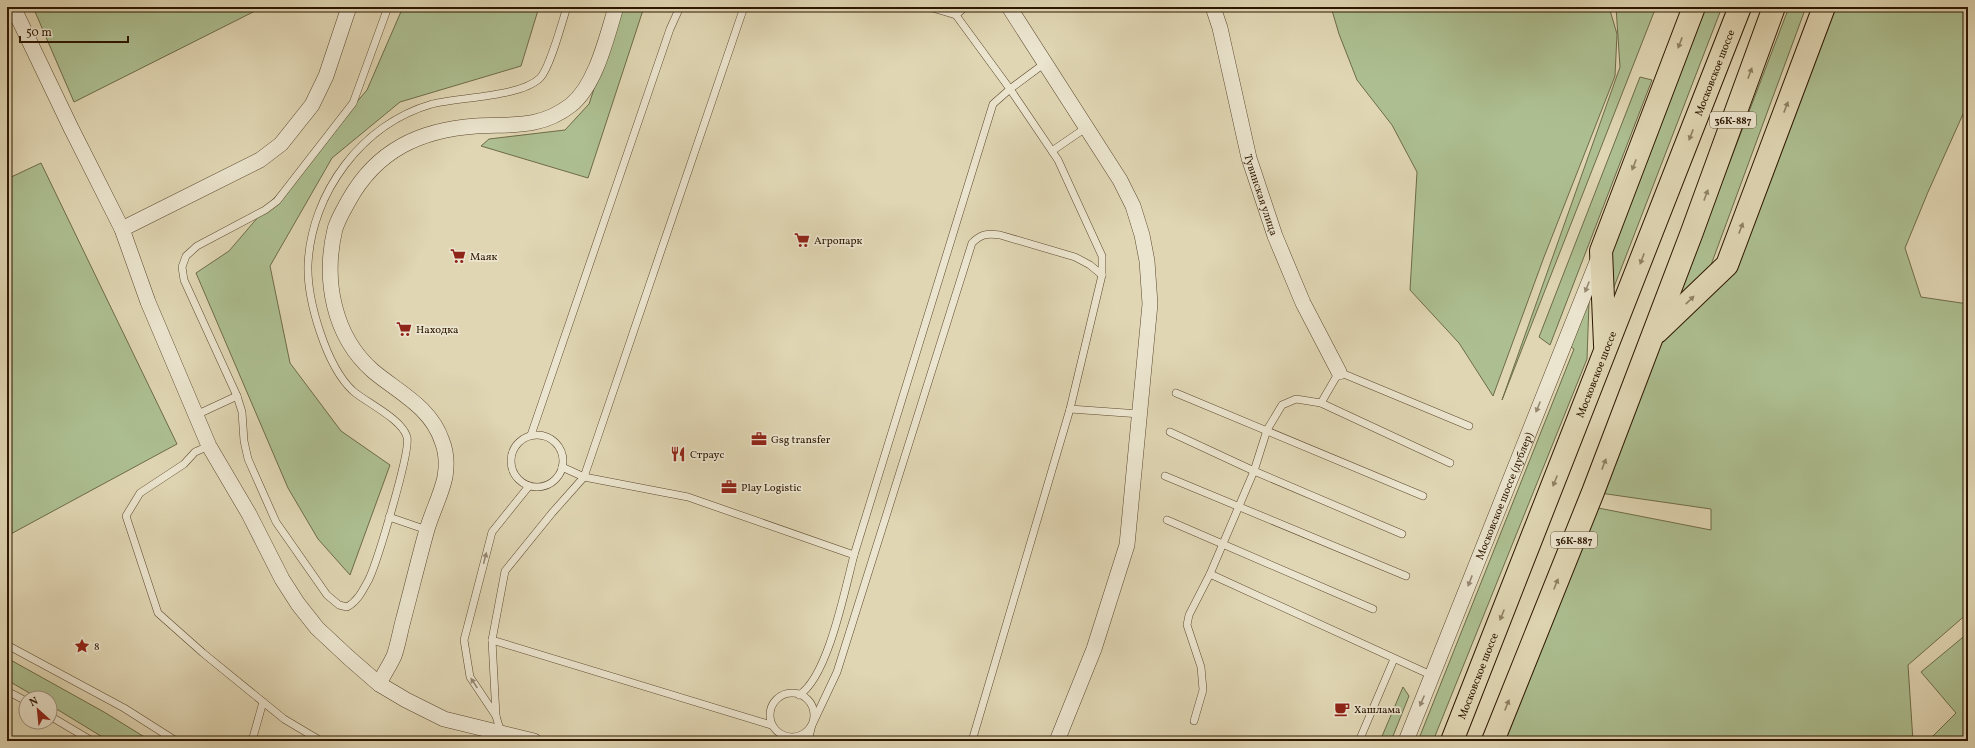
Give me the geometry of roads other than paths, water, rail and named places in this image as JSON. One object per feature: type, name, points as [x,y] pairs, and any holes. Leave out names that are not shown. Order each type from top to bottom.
[{"type":"main road","points":[[1605,354],[1601,251],[1694,7]]},
{"type":"main road","name":"Московское шоссе","points":[[1452,741],[1740,7]]},
{"type":"main road","name":"36К-887","points":[[1493,741],[1594,492],[1692,232],[1774,7]]},
{"type":"main road","points":[[1652,337],[1727,265],[1824,7]]},
{"type":"street","points":[[13,7],[71,128],[122,229],[148,302],[209,446],[249,514],[282,579],[298,604],[317,628],[378,684],[444,719],[534,741]]},
{"type":"street","points":[[122,229],[260,160],[281,144],[312,105],[326,76],[349,7]]},
{"type":"street","points":[[378,684],[394,655],[427,530],[445,477],[446,460],[442,442],[436,427],[424,411],[407,395],[373,371],[359,357],[339,322],[332,300],[330,277],[336,227],[355,189],[370,169],[394,150],[409,142],[429,134],[474,126],[523,125],[550,118],[573,104],[589,81],[616,7]]},
{"type":"street","points":[[1009,7],[1087,127],[1120,180],[1133,206],[1142,235],[1147,261],[1150,304],[1127,545],[1094,649],[1057,741]]},
{"type":"street","name":"Тувинская улица","points":[[1213,7],[1220,28],[1249,158],[1275,236],[1303,303],[1339,372]]},
{"type":"street","name":"Московское шоссе (дублер)","points":[[1406,741],[1601,251]]},
{"type":"lane","points":[[388,7],[353,103],[277,201],[265,210],[197,246],[186,256],[182,267],[184,280],[237,396],[242,412],[244,440],[248,459],[276,522],[327,596],[339,605],[347,607],[355,602],[369,579],[389,517],[407,451],[407,438],[397,423],[353,391],[344,381],[325,345],[313,308],[308,265],[314,223],[336,176],[361,146],[384,127],[408,114],[432,104],[513,90],[528,86],[541,77],[567,7]]},
{"type":"lane","points":[[531,435],[670,28],[680,7]]},
{"type":"lane","points":[[496,716],[492,640],[505,571],[552,513],[584,477],[744,7]]},
{"type":"lane","points":[[929,7],[956,15]]},
{"type":"lane","points":[[950,7],[1010,89],[1058,160],[1102,256],[1102,275],[1070,409],[972,741]]},
{"type":"lane","points":[[956,15],[965,7]]},
{"type":"lane","points":[[799,695],[806,690],[824,659],[854,556],[993,104],[1010,89],[1045,63]]},
{"type":"lane","points":[[1052,151],[1087,127]]},
{"type":"lane","points":[[808,741],[812,724],[814,712],[808,701],[799,695],[789,693],[775,700],[769,714],[771,725],[781,738],[793,738],[807,732],[812,724],[837,672],[972,243],[978,236],[987,233],[1000,235],[1075,257],[1090,265],[1102,275]]},
{"type":"lane","points":[[1321,403],[1339,372],[1469,426]]},
{"type":"lane","points":[[1176,393],[1268,430],[1423,496]]},
{"type":"lane","points":[[196,415],[237,396]]},
{"type":"lane","points":[[1194,721],[1203,690],[1201,667],[1187,625],[1190,615],[1210,574],[1254,471],[1268,430],[1282,405],[1296,399],[1321,403],[1450,463]]},
{"type":"lane","points":[[1070,409],[1140,414]]},
{"type":"lane","points":[[1170,432],[1254,471],[1402,534]]},
{"type":"lane","points":[[531,435],[544,436],[555,443],[560,450],[563,458],[562,467],[559,475],[553,482],[546,486],[528,486],[515,476],[511,468],[510,460],[512,451],[517,444],[531,435]]},
{"type":"lane","points":[[209,446],[195,452],[184,464],[140,493],[126,516],[158,613],[203,653],[284,719],[321,741]]},
{"type":"lane","points":[[562,467],[584,477],[688,497],[854,556]]},
{"type":"lane","points":[[1165,476],[1239,505],[1406,576]]},
{"type":"lane","points":[[502,734],[496,716],[470,677],[464,640],[492,532],[528,486]]},
{"type":"lane","points":[[389,517],[427,530]]},
{"type":"lane","points":[[1167,520],[1373,608]]},
{"type":"lane","points":[[1210,574],[1433,676]]},
{"type":"lane","points":[[492,640],[771,725]]},
{"type":"lane","points":[[7,645],[124,708],[176,741]]},
{"type":"lane","points":[[1359,741],[1394,659]]},
{"type":"lane","points":[[7,690],[18,696]]},
{"type":"lane","points":[[252,741],[263,702]]},
{"type":"lane","points":[[58,721],[92,741]]},
{"type":"place","name":"Агропарк","points":[[802,240]]},
{"type":"place","name":"Маяк","points":[[458,256]]},
{"type":"place","name":"Находка","points":[[404,329]]},
{"type":"place","name":"Gsg transfer","points":[[759,439]]},
{"type":"place","name":"Страус","points":[[678,454]]},
{"type":"place","name":"Play Logistic","points":[[729,487]]},
{"type":"place","name":"8","points":[[82,646]]},
{"type":"place","name":"Хашлама","points":[[1342,709]]}]
